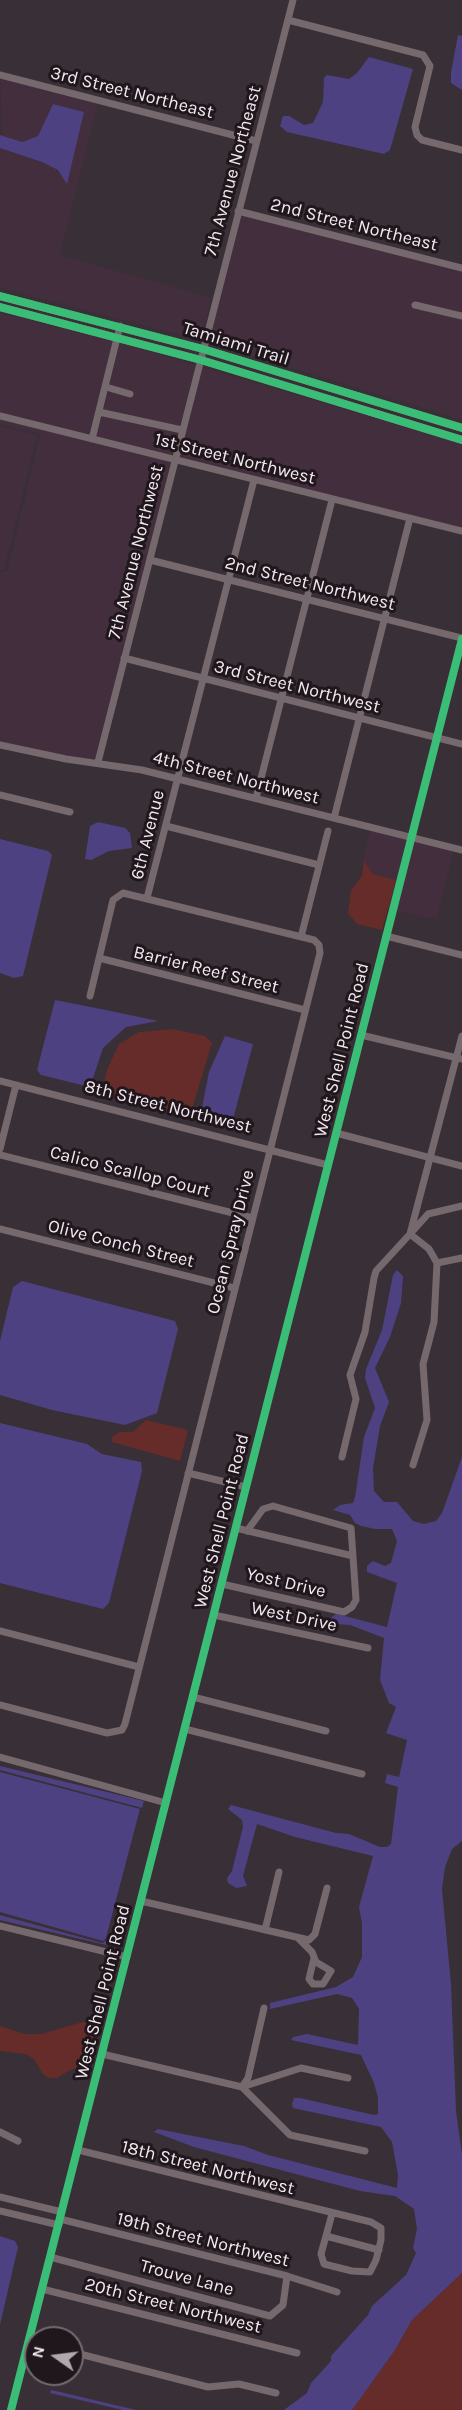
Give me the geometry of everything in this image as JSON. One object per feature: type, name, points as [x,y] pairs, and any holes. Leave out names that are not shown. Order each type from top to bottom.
[{"type":"main road","name":"Tamiami Trail","points":[[0,296],[203,349],[462,428]]},
{"type":"main road","name":"Tamiami Trail","points":[[0,308],[201,360],[462,440]]},
{"type":"main road","points":[[287,387],[308,388],[332,395],[342,391]]},
{"type":"main road","points":[[362,410],[372,406],[390,412],[413,413]]},
{"type":"street","name":"7th Avenue Northeast","points":[[203,349],[293,0]]},
{"type":"street","points":[[288,20],[423,55],[430,66],[415,127],[417,135],[422,140],[462,150]]},
{"type":"street","name":"3rd Street Northeast","points":[[0,75],[256,141]]},
{"type":"street","name":"2nd Street Northeast","points":[[238,211],[462,268]]},
{"type":"street","points":[[415,304],[462,316]]},
{"type":"street","points":[[92,439],[120,326]]},
{"type":"street","name":"7th Avenue Northwest","points":[[98,762],[203,349]]},
{"type":"street","points":[[106,387],[130,394]]},
{"type":"street","points":[[99,412],[182,430]]},
{"type":"street","name":"1st Street Northwest","points":[[0,416],[462,531]]},
{"type":"street","name":"6th Avenue","points":[[147,898],[254,480]]},
{"type":"street","points":[[256,798],[332,500]]},
{"type":"street","points":[[333,818],[410,518]]},
{"type":"street","name":"2nd Street Northwest","points":[[150,560],[462,638]]},
{"type":"street","name":"West Shell Point Road","points":[[36,2326],[50,2257],[462,638]]},
{"type":"street","name":"3rd Street Northwest","points":[[124,658],[462,744]]},
{"type":"street","name":"4th Street Northwest","points":[[0,745],[178,779],[462,850]]},
{"type":"street","points":[[0,795],[70,812]]},
{"type":"street","points":[[166,826],[319,865]]},
{"type":"street","points":[[301,937],[328,831]]},
{"type":"street","name":"Ocean Spray Drive","points":[[0,1705],[115,1734],[122,1730],[271,1148],[320,952],[319,945],[314,940],[124,892],[115,897],[90,996]]},
{"type":"street","points":[[386,936],[462,955]]},
{"type":"street","name":"Barrier Reef Street","points":[[99,958],[305,1010]]},
{"type":"street","points":[[361,1035],[459,1059]]},
{"type":"street","points":[[410,1234],[459,1059],[462,1036]]},
{"type":"street","name":"8th Street Northwest","points":[[0,1081],[328,1164]]},
{"type":"street","points":[[0,1149],[16,1085]]},
{"type":"street","points":[[336,1133],[462,1166]]},
{"type":"street","name":"Calico Scallop Court","points":[[0,1155],[253,1218]]},
{"type":"street","points":[[342,1457],[356,1399],[350,1375],[365,1332],[376,1271],[428,1214],[462,1206]]},
{"type":"street","name":"Olive Conch Street","points":[[0,1229],[234,1288]]},
{"type":"street","points":[[410,1234],[429,1249],[437,1263],[434,1322],[423,1364],[427,1420],[413,1465]]},
{"type":"street","points":[[437,1263],[462,1258]]},
{"type":"street","points":[[188,1473],[246,1487]]},
{"type":"street","points":[[236,1528],[247,1531],[353,1556],[351,1528],[273,1506],[263,1509],[247,1531]]},
{"type":"street","name":"Yost Drive","points":[[222,1584],[344,1612],[352,1607],[356,1600],[353,1556]]},
{"type":"street","name":"West Drive","points":[[214,1615],[368,1648]]},
{"type":"street","points":[[0,1631],[139,1667]]},
{"type":"street","points":[[193,1697],[326,1731]]},
{"type":"street","points":[[185,1729],[362,1774]]},
{"type":"street","points":[[0,1757],[166,1803]]},
{"type":"street","points":[[265,1930],[279,1872]]},
{"type":"street","points":[[141,1901],[309,1940],[315,1934],[327,1888]]},
{"type":"street","points":[[0,1926],[127,1957]]},
{"type":"street","points":[[299,1939],[312,1952],[314,1958],[309,1979],[313,1984],[323,1984],[331,1971],[314,1958]]},
{"type":"street","points":[[242,2087],[248,2078],[264,2008]]},
{"type":"street","points":[[102,2054],[242,2087],[302,2068],[348,2079]]},
{"type":"street","points":[[242,2087],[290,2135],[365,2151]]},
{"type":"street","points":[[0,2132],[18,2141]]},
{"type":"street","name":"18th Street Northwest","points":[[78,2150],[371,2222],[381,2228],[379,2250]]},
{"type":"street","points":[[0,2197],[60,2218]]},
{"type":"street","points":[[0,2211],[60,2218]]},
{"type":"street","points":[[326,2236],[379,2250],[370,2272],[352,2271],[324,2264],[321,2254],[332,2214]]},
{"type":"street","name":"19th Street Northwest","points":[[60,2218],[287,2276],[337,2292]]},
{"type":"street","name":"Trouve Lane","points":[[50,2257],[270,2316],[283,2305],[287,2276]]},
{"type":"street","name":"20th Street Northwest","points":[[42,2289],[297,2353]]},
{"type":"street","points":[[84,2355],[208,2387],[238,2384],[276,2393]]},
{"type":"street","name":"West Shell Point Road","points":[[11,2410],[24,2370]]},
{"type":"shaded area","points":[[458,35],[462,36],[462,90],[451,83]]},
{"type":"shaded area","points":[[369,57],[413,69],[390,150],[384,154],[287,132],[280,126],[283,116],[289,116],[304,125],[313,123],[323,102],[324,78],[327,75],[349,79],[357,73]]},
{"type":"shaded area","points":[[0,78],[98,103],[60,255],[212,298],[201,340],[0,288],[0,148],[42,162],[58,170],[67,183],[84,112],[53,104],[38,136],[22,142],[2,136]]},
{"type":"shaded area","points":[[53,104],[84,112],[67,184],[58,170],[42,162],[0,148],[0,135],[22,142],[38,136]]},
{"type":"shaded area","points":[[240,214],[462,270],[462,313],[413,301],[411,306],[462,319],[462,420],[207,342]]},
{"type":"shaded area","points":[[0,313],[113,341],[89,436],[0,413]]},
{"type":"shaded area","points":[[119,343],[196,365],[180,427],[103,410],[108,391],[133,397],[134,392],[109,386]]},
{"type":"shaded area","points":[[202,367],[462,444],[462,528],[178,457]]},
{"type":"shaded area","points":[[102,415],[179,433],[172,456],[95,437]]},
{"type":"shaded area","points":[[0,419],[171,461],[96,759],[67,757],[0,743],[0,572],[7,572],[40,436],[38,433],[0,424]]},
{"type":"shaded area","points":[[0,426],[37,435],[4,571],[0,570]]},
{"type":"shaded area","points":[[98,822],[125,828],[130,833],[132,848],[109,851],[91,860],[85,859],[90,826]]},
{"type":"shaded area","points":[[370,830],[408,839],[390,909],[388,908],[395,880],[373,874],[363,860]]},
{"type":"shaded area","points":[[0,839],[48,851],[52,855],[23,976],[14,978],[0,973]]},
{"type":"shaded area","points":[[414,841],[454,850],[437,917],[428,918],[396,911]]},
{"type":"shaded area","points":[[364,861],[373,874],[396,880],[382,930],[357,924],[348,913],[351,890],[362,876]]},
{"type":"shaded area","points":[[55,1000],[158,1021],[126,1027],[103,1048],[90,1087],[41,1075],[37,1070]]},
{"type":"shaded area","points":[[173,1029],[205,1036],[212,1043],[192,1109],[183,1113],[174,1113],[135,1099],[101,1095],[107,1070],[119,1044],[139,1032]]},
{"type":"shaded area","points":[[225,1036],[253,1044],[231,1127],[205,1122],[200,1118],[209,1072]]},
{"type":"shaded area","points":[[397,1270],[403,1276],[401,1303],[390,1337],[375,1368],[389,1402],[380,1426],[373,1468],[374,1491],[384,1502],[397,1502],[413,1521],[424,1524],[436,1521],[442,1513],[462,1457],[462,1841],[452,1849],[445,1867],[442,1889],[451,1984],[456,2111],[462,2155],[462,2273],[412,2320],[395,2350],[352,2410],[284,2410],[307,2393],[311,2383],[331,2361],[331,2356],[368,2315],[372,2306],[406,2275],[416,2253],[413,2248],[417,2229],[414,2209],[395,2196],[360,2191],[194,2147],[154,2132],[158,2129],[244,2146],[268,2155],[397,2188],[398,2175],[392,2142],[381,2127],[293,2108],[292,2104],[294,2098],[300,2098],[378,2114],[378,2098],[374,2083],[361,2055],[291,2040],[293,2037],[307,2034],[358,2045],[359,2009],[352,1998],[337,1994],[270,2009],[270,2003],[336,1987],[353,1977],[362,1957],[362,1923],[359,1907],[373,1856],[295,1837],[257,1824],[243,1876],[247,1886],[236,1888],[228,1883],[227,1878],[232,1871],[243,1827],[242,1820],[228,1809],[231,1805],[336,1833],[349,1834],[380,1847],[387,1847],[391,1844],[398,1787],[385,1783],[387,1774],[399,1777],[407,1740],[386,1733],[396,1707],[389,1703],[380,1680],[384,1638],[350,1625],[334,1624],[331,1618],[336,1614],[387,1627],[397,1583],[367,1572],[367,1566],[373,1561],[385,1566],[391,1563],[397,1541],[392,1529],[361,1526],[355,1523],[350,1515],[333,1510],[340,1505],[353,1503],[355,1497],[364,1437],[375,1408],[365,1378],[366,1369],[382,1330],[393,1275]]},
{"type":"shaded area","points":[[22,1281],[175,1321],[178,1329],[157,1413],[125,1425],[52,1410],[0,1395],[0,1341],[13,1287]]},
{"type":"shaded area","points":[[146,1420],[188,1430],[180,1461],[112,1442],[112,1437],[119,1432],[133,1432]]},
{"type":"shaded area","points":[[0,1423],[87,1444],[102,1454],[141,1462],[142,1471],[109,1603],[103,1609],[0,1583]]},
{"type":"shaded area","points":[[0,1766],[144,1801],[142,1808],[0,1770]]},
{"type":"shaded area","points":[[0,1772],[140,1809],[106,1938],[103,1941],[0,1912]]},
{"type":"shaded area","points":[[0,1915],[102,1943],[107,1940],[106,1945],[0,1920]]},
{"type":"shaded area","points":[[100,2017],[87,2062],[84,2066],[70,2070],[57,2078],[49,2078],[43,2074],[34,2059],[25,2054],[0,2051],[0,2026],[24,2034],[41,2034]]},
{"type":"shaded area","points":[[0,2236],[15,2241],[18,2247],[0,2325]]},
{"type":"shaded area","points":[[462,2273],[462,2410],[352,2410],[395,2350],[412,2320]]},
{"type":"shaded area","points":[[51,2390],[136,2410],[123,2410],[50,2393]]},
{"type":"cycle path","points":[[0,296],[203,349],[462,428]]},
{"type":"cycle path","points":[[0,307],[201,360],[462,440]]},
{"type":"cycle path","points":[[11,2410],[462,639]]}]
